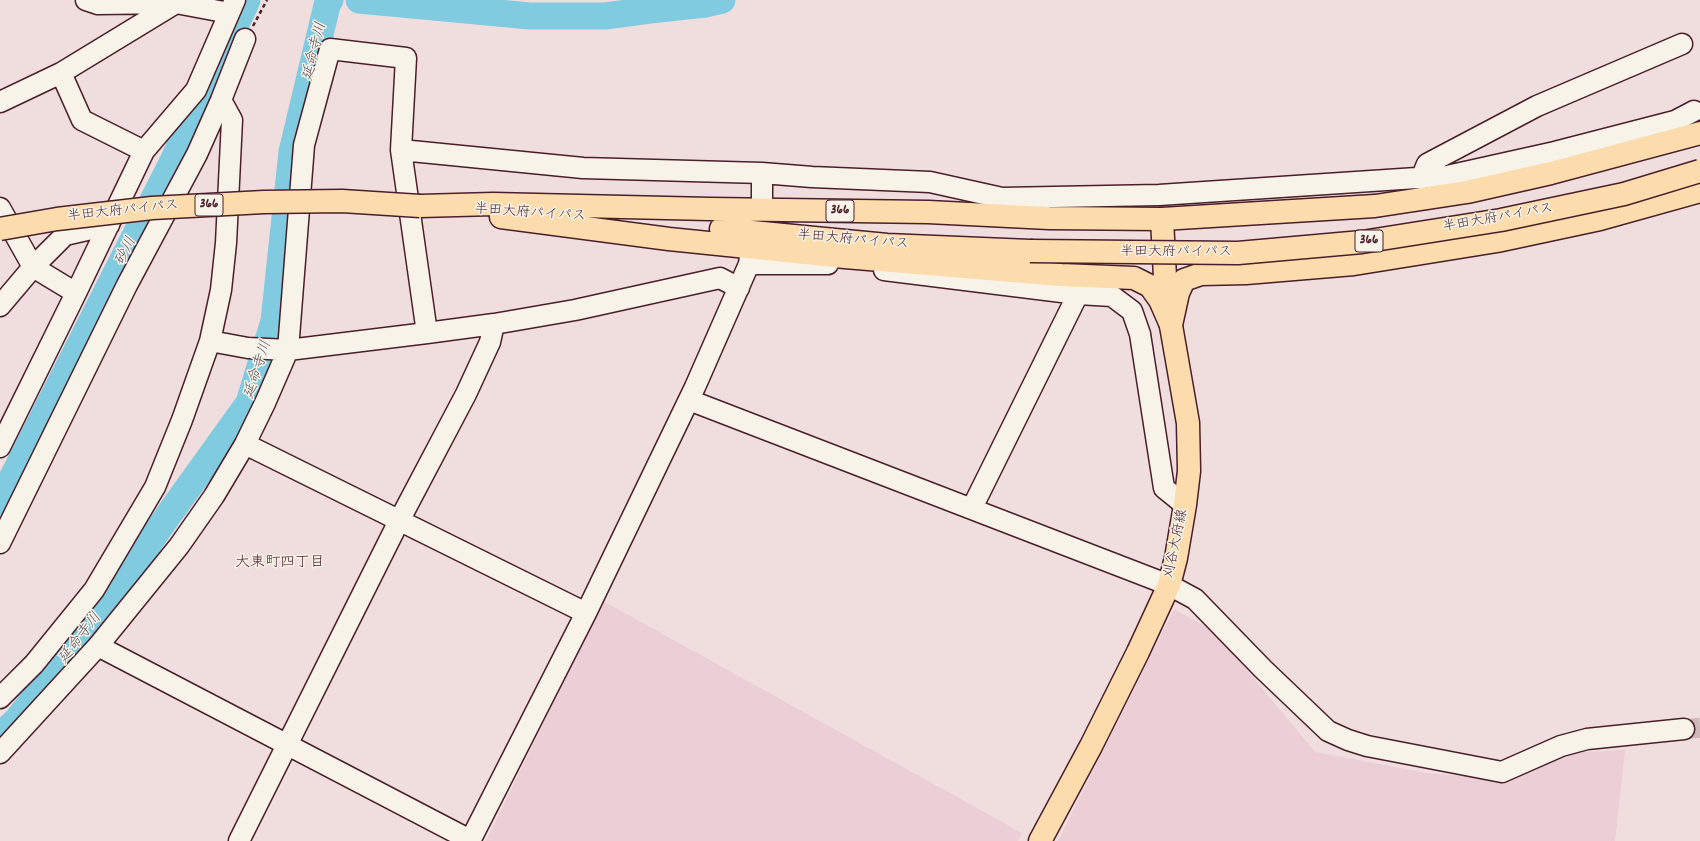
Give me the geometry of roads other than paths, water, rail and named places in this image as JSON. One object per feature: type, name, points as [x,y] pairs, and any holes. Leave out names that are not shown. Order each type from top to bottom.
[{"type":"main road","name":"366","points":[[420,206],[493,204],[928,212],[1049,218],[1162,219],[1375,206],[1467,192],[1551,173],[1700,133]]},
{"type":"main road","name":"半田大府パイパス","points":[[0,229],[56,219],[159,208],[264,202],[342,201],[722,229],[887,245],[1030,251],[1238,253],[1362,242],[1501,220],[1624,194],[1700,171]]},
{"type":"main road","name":"366","points":[[1171,325],[1178,293],[1184,280],[1201,274],[1246,273],[1354,264],[1497,241],[1600,219],[1700,191]]},
{"type":"main road","name":"366","points":[[420,206],[669,239],[845,257],[1061,275],[1134,278],[1150,286],[1160,300],[1171,325]]},
{"type":"main road","name":"刈谷大府線","points":[[1040,841],[1095,739],[1138,652],[1169,585],[1176,558],[1189,471],[1188,423],[1166,297],[1162,219]]},
{"type":"street","points":[[3,434],[76,293],[144,151],[197,90],[232,7],[176,3],[98,4],[86,0]]},
{"type":"street","points":[[0,102],[61,73],[176,3]]},
{"type":"street","points":[[0,543],[127,284],[197,154],[245,39]]},
{"type":"street","points":[[1421,179],[1427,164],[1537,106],[1682,44]]},
{"type":"street","points":[[0,753],[98,646],[179,546],[214,496],[245,444],[265,403],[287,350],[304,145],[330,49],[406,58],[400,150],[427,333]]},
{"type":"street","points":[[61,73],[82,120],[144,151]]},
{"type":"street","points":[[0,698],[34,664],[94,590],[154,487],[182,420],[210,341],[221,290],[226,243],[232,120],[220,100],[197,90]]},
{"type":"street","points":[[400,150],[583,168],[762,174],[930,182],[1002,198],[1159,195],[1421,179],[1447,176],[1555,152],[1675,121],[1694,111]]},
{"type":"street","points":[[762,174],[762,198]]},
{"type":"street","points":[[0,208],[33,267],[76,293]]},
{"type":"street","points":[[0,306],[33,267],[65,235],[108,225]]},
{"type":"street","points":[[98,646],[288,743],[470,840],[586,613],[689,400],[750,261],[823,263],[1078,294],[1112,296],[1132,311],[1140,334],[1164,488],[1185,505]]},
{"type":"street","points":[[210,341],[248,348],[287,350],[494,324],[575,310],[720,278],[739,288]]},
{"type":"street","points":[[972,508],[1078,294]]},
{"type":"street","points":[[238,841],[399,520],[466,394],[490,342],[494,324]]},
{"type":"street","points":[[689,400],[1169,585],[1195,599],[1263,669],[1328,730],[1348,740],[1367,746],[1502,772],[1561,746],[1587,739],[1684,729]]},
{"type":"street","points":[[245,444],[586,613]]},
{"type":"waterway","name":"砂川","points":[[0,502],[174,159],[247,0]]},
{"type":"waterway","name":"延命寺川","points":[[0,736],[17,720],[100,615],[162,524],[249,403],[274,321],[292,152],[328,1],[330,0]]},
{"type":"waterway","name":"延命寺川","points":[[359,0],[530,16],[605,16],[705,4],[722,0]]},
{"type":"tunnel","points":[[1684,729],[1700,728]]},
{"type":"district","name":"大東町四丁目","points":[[280,564]]}]
